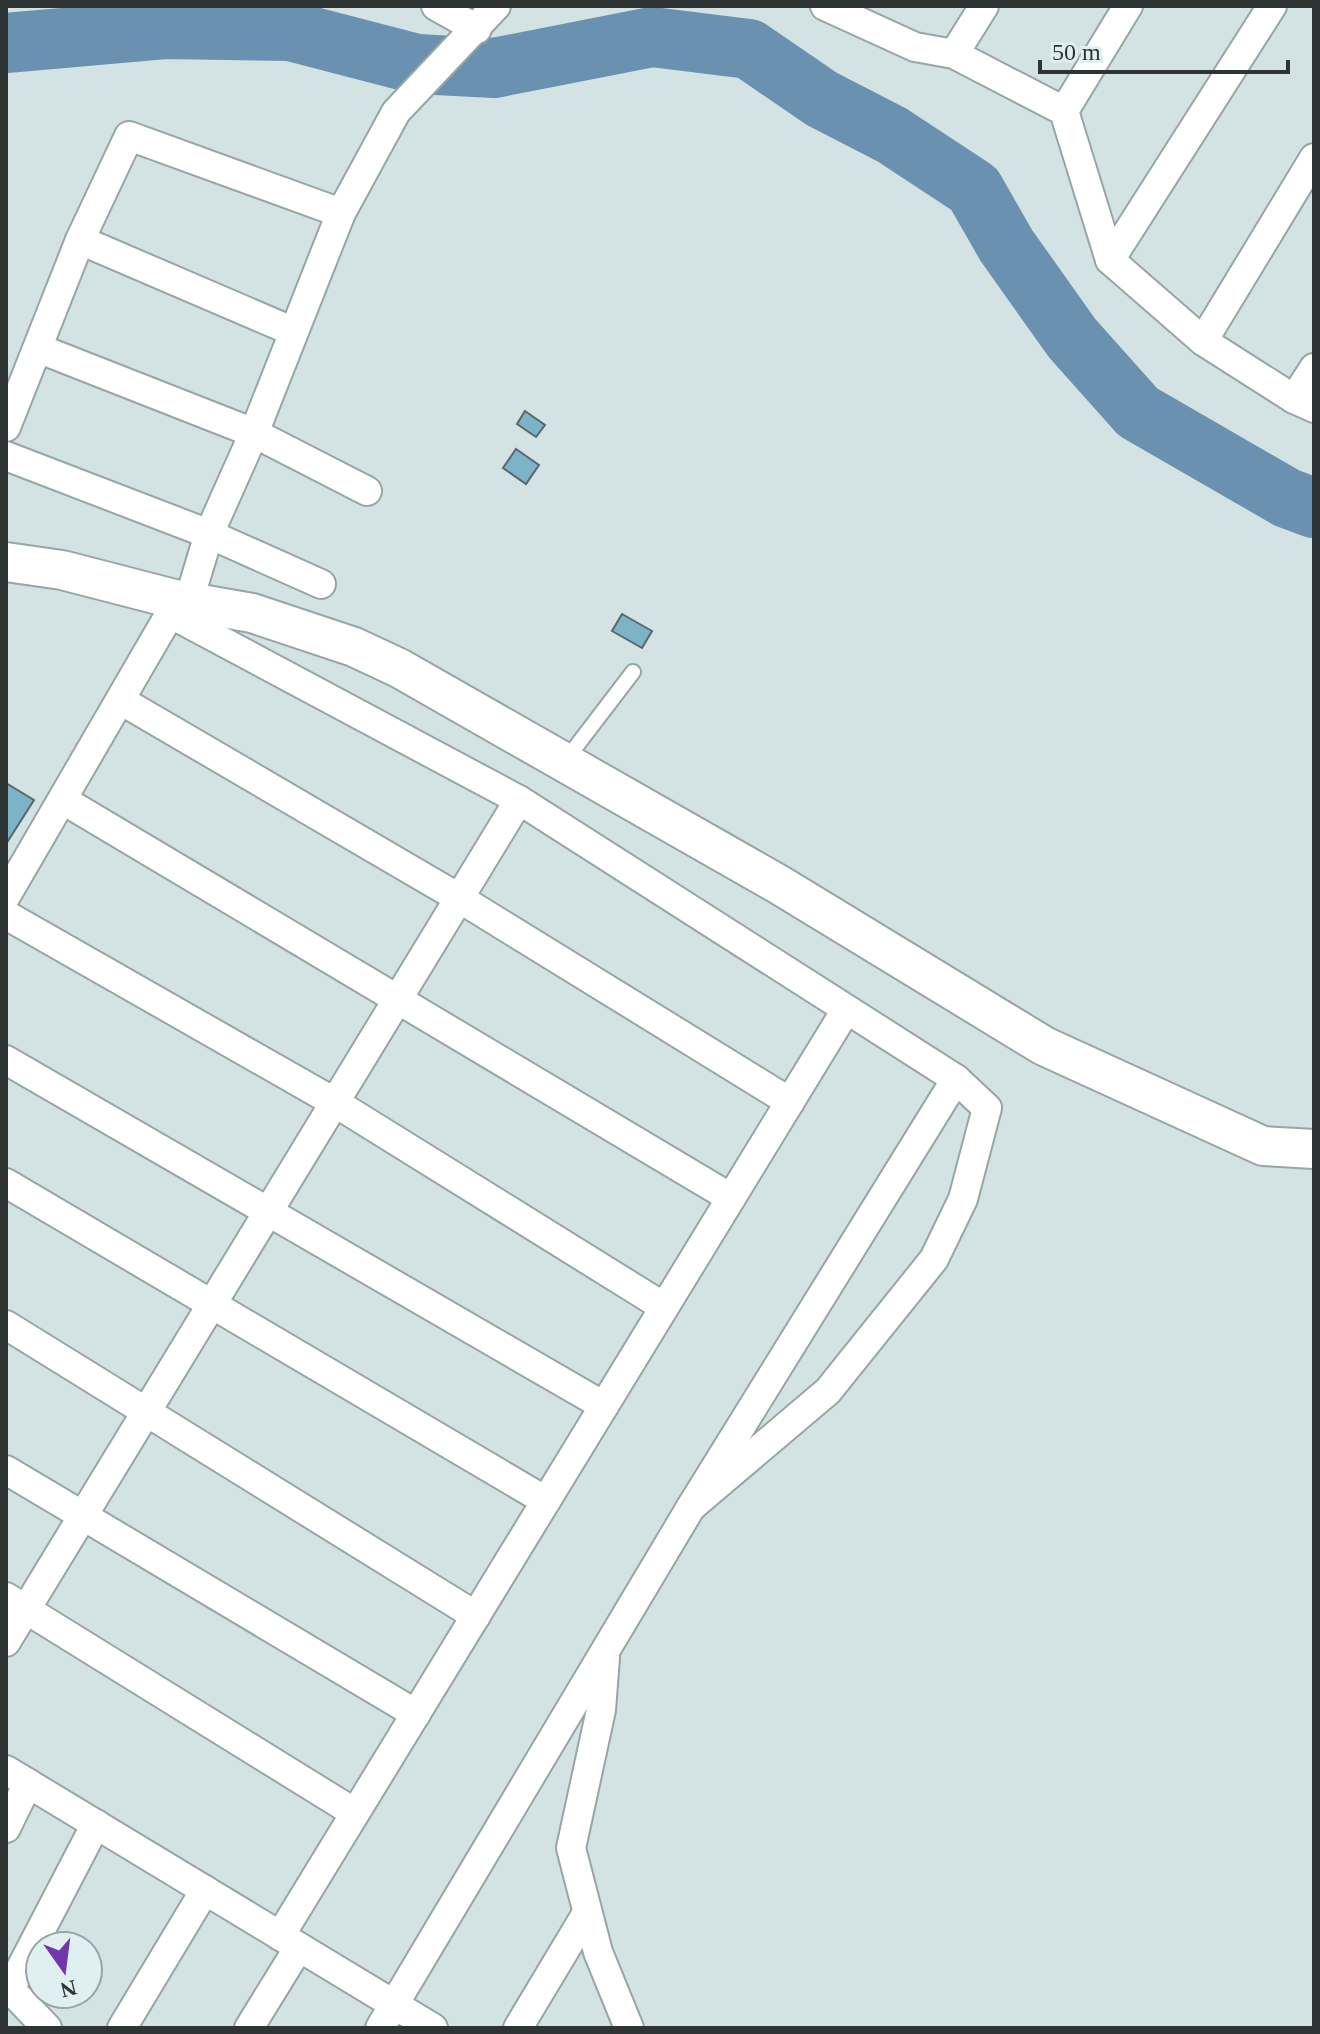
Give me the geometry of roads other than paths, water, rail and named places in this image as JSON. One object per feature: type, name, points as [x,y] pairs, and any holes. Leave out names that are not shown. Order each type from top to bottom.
[{"type":"street","points":[[436,6],[477,29]]},
{"type":"street","points":[[6,896],[179,604],[254,433],[341,213],[396,112],[496,6]]},
{"type":"street","points":[[954,54],[984,6]]},
{"type":"street","points":[[1064,111],[1128,6]]},
{"type":"street","points":[[1110,260],[1272,6]]},
{"type":"street","points":[[838,8],[915,47],[954,54],[1064,111],[1110,260],[1203,341],[1304,404],[1314,368]]},
{"type":"street","points":[[6,427],[40,349],[80,240],[129,136],[341,213]]},
{"type":"street","points":[[1203,341],[1314,158]]},
{"type":"street","points":[[80,240],[292,331]]},
{"type":"street","points":[[40,349],[254,433],[367,491]]},
{"type":"street","points":[[6,456],[209,534],[321,584]]},
{"type":"street","points":[[6,562],[62,570],[179,604],[252,613],[354,647],[399,668],[778,884],[1044,1046],[1263,1146],[1314,1149]]},
{"type":"street","points":[[179,604],[519,800],[956,1079],[987,1108],[963,1199],[934,1259],[828,1391],[691,1507]]},
{"type":"street","points":[[122,701],[459,898],[790,1102]]},
{"type":"street","points":[[63,800],[731,1198]]},
{"type":"street","points":[[6,1642],[16,1603],[83,1516],[519,800]]},
{"type":"street","points":[[6,915],[334,1102],[664,1307]]},
{"type":"street","points":[[249,2028],[355,1813],[846,1010]]},
{"type":"street","points":[[6,1060],[604,1406]]},
{"type":"street","points":[[387,2016],[691,1507],[956,1079]]},
{"type":"street","points":[[6,1183],[546,1501]]},
{"type":"street","points":[[6,1325],[148,1410],[476,1616]]},
{"type":"street","points":[[6,1470],[416,1714]]},
{"type":"street","points":[[16,1603],[355,1813]]},
{"type":"street","points":[[605,1653],[601,1710],[571,1848],[598,1952],[629,2028]]},
{"type":"street","points":[[6,1828],[17,1776],[290,1942],[387,2016],[433,2028]]},
{"type":"street","points":[[47,2028],[8,1987],[96,1824]]},
{"type":"street","points":[[122,2028],[205,1890]]},
{"type":"street","points":[[518,2028],[587,1913]]},
{"type":"lane","points":[[565,761],[633,672]]},
{"type":"waterway","points":[[6,43],[165,29],[290,31],[417,64],[494,68],[652,37],[749,49],[822,99],[892,135],[974,189],[1006,245],[1072,338],[1138,412],[1287,498],[1314,508]]}]
